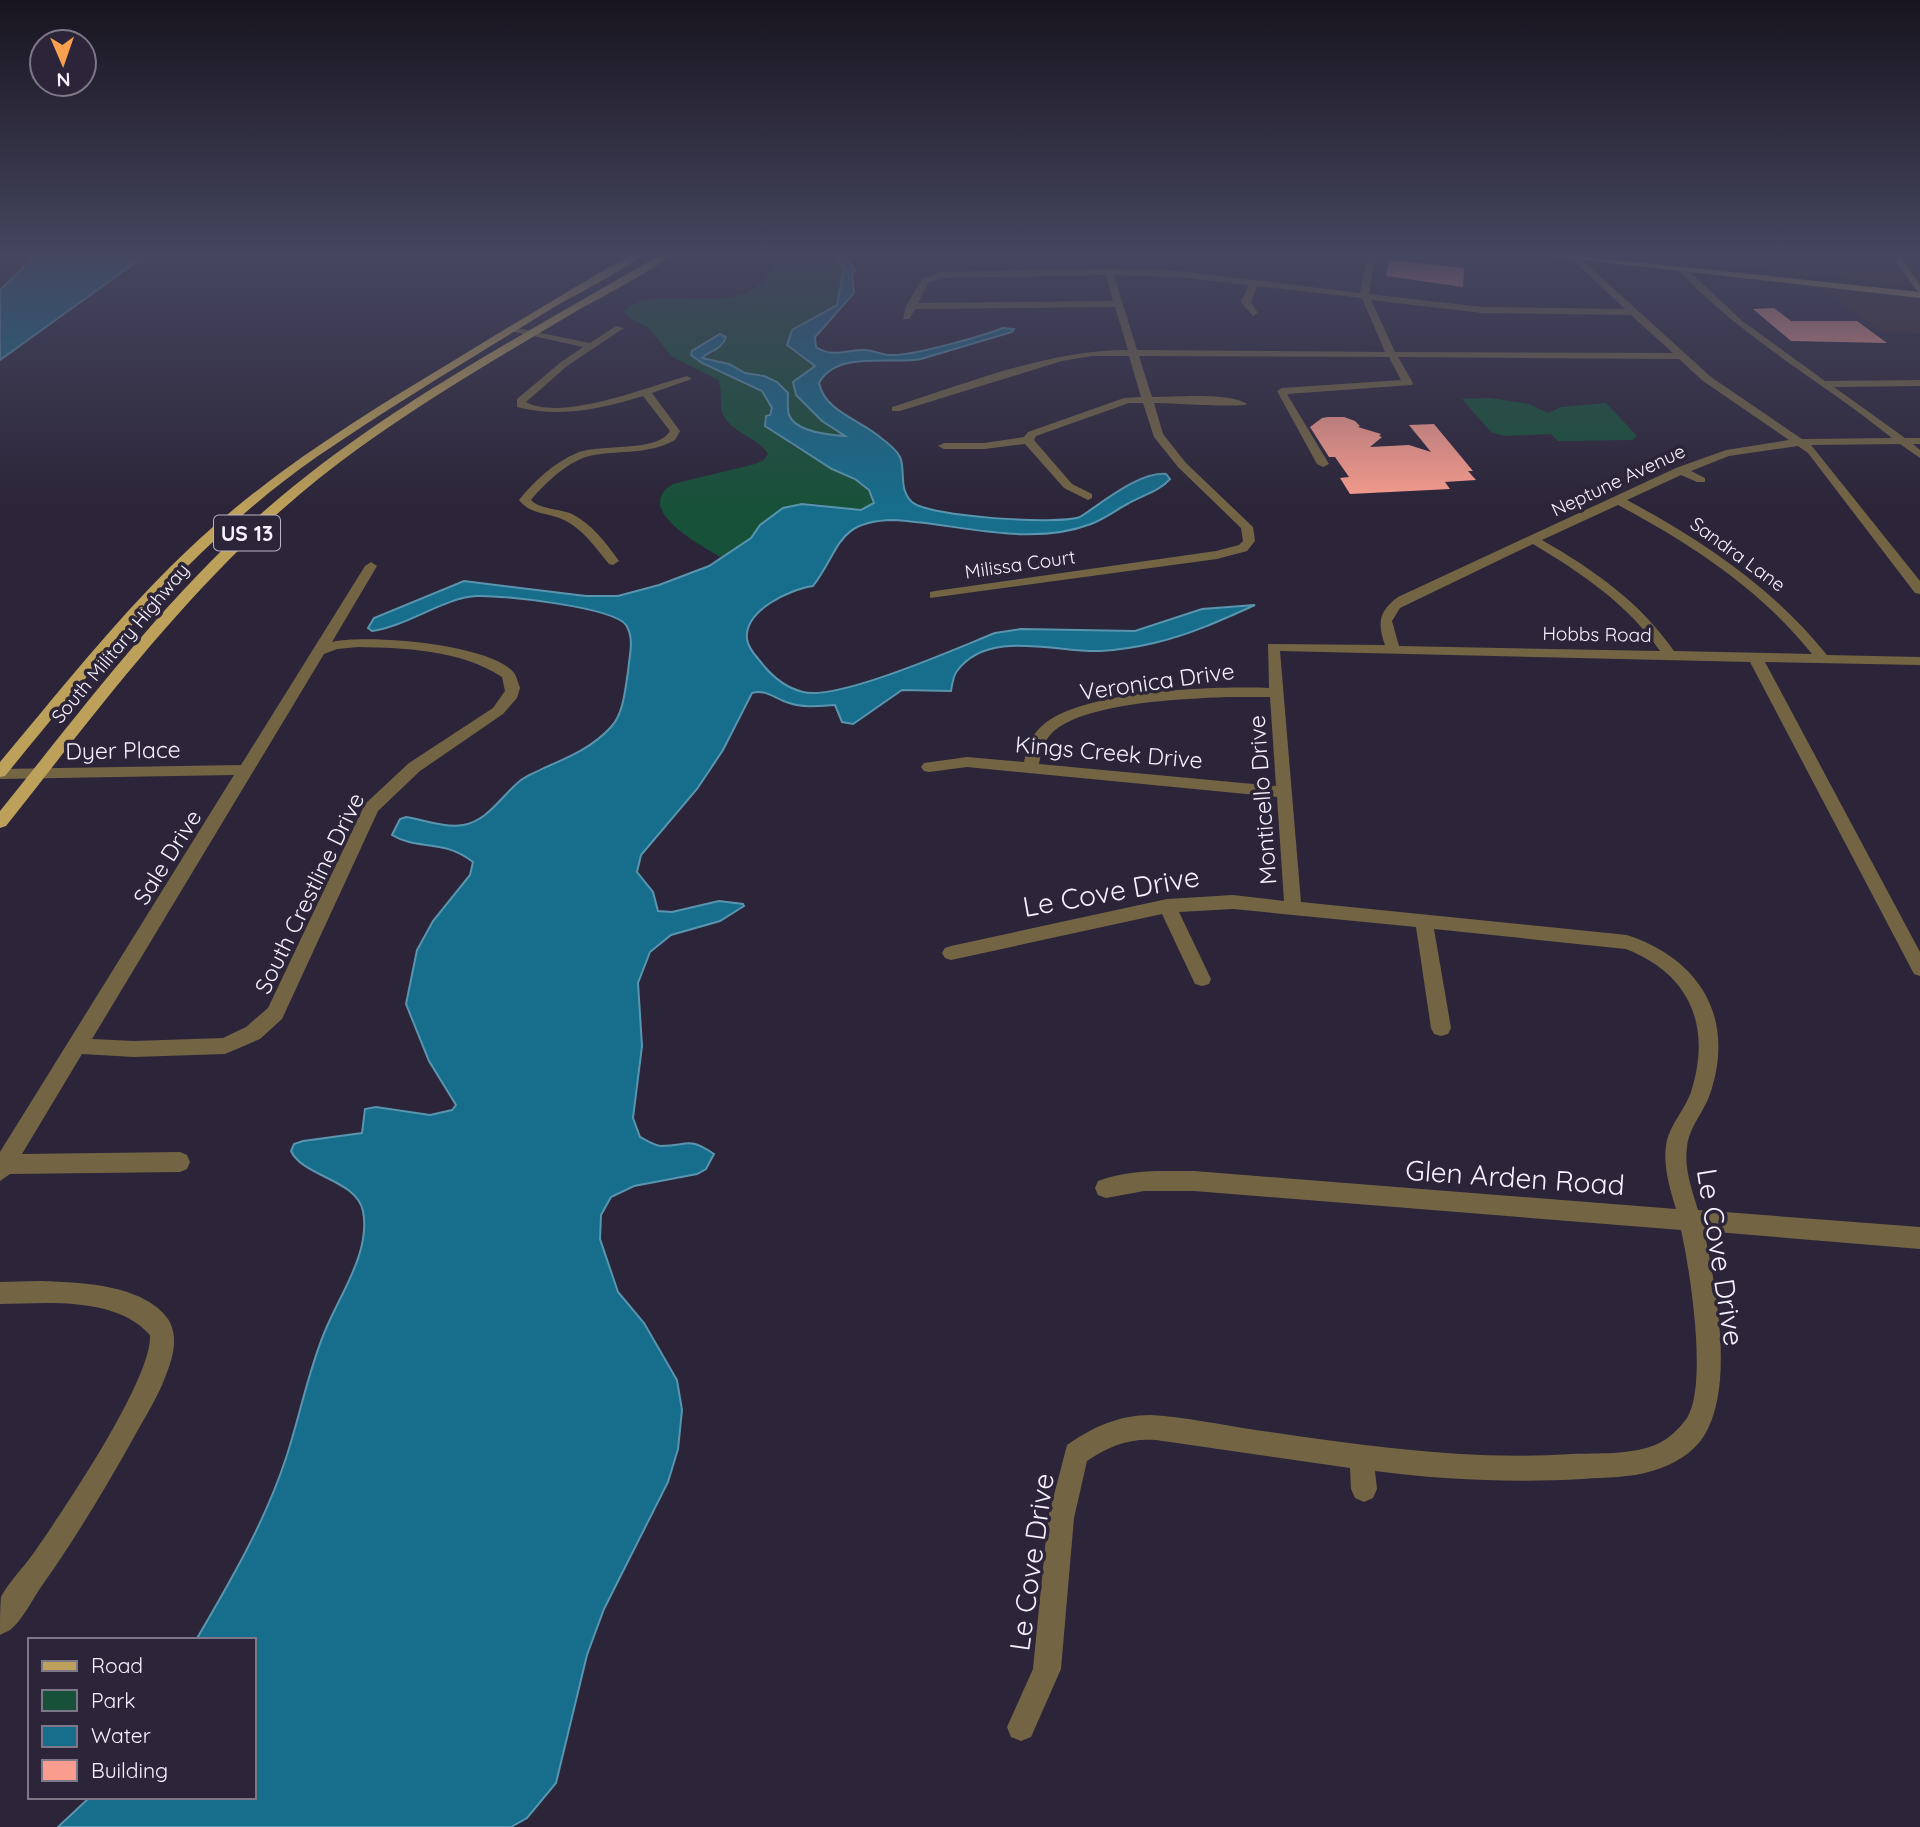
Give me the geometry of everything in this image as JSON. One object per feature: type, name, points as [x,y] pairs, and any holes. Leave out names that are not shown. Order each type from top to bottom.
[{"type":"main road","name":"South Military Highway","points":[[0,773],[107,642],[178,567],[269,487],[385,405],[499,337]]},
{"type":"main road","name":"South Military Highway","points":[[0,822],[143,642],[202,576],[308,481],[408,410],[529,337]]},
{"type":"street","points":[[545,337],[592,346]]},
{"type":"street","points":[[606,337],[565,364],[521,401],[521,405],[534,409],[562,410],[687,379]]},
{"type":"street","points":[[1130,337],[1146,399]]},
{"type":"street","points":[[1323,464],[1281,393],[1285,390],[1407,384],[1383,337]]},
{"type":"street","points":[[1662,337],[1722,390],[1802,443],[1822,460],[1920,590]]},
{"type":"street","points":[[1758,337],[1920,455]]},
{"type":"street","points":[[896,409],[1061,358],[1092,353],[1682,356]]},
{"type":"street","points":[[1824,384],[1920,383]]},
{"type":"street","points":[[613,561],[578,521],[562,513],[531,507],[525,500],[567,462],[579,455],[645,447],[666,441],[675,431],[645,391]]},
{"type":"street","name":"Milissa Court","points":[[935,595],[1231,552],[1246,545],[1250,537],[1247,527],[1165,446],[1153,424],[1146,399]]},
{"type":"street","points":[[944,446],[984,446],[1028,440],[1032,434],[1122,401],[1208,400],[1242,404]]},
{"type":"street","points":[[385,405],[408,410]]},
{"type":"street","points":[[1028,440],[1068,486],[1088,496]]},
{"type":"street","name":"Neptune Avenue","points":[[1393,649],[1385,629],[1385,620],[1391,608],[1680,470],[1738,450],[1802,443],[1920,441]]},
{"type":"street","points":[[1680,470],[1701,480]]},
{"type":"street","name":"Sandra Lane","points":[[1616,499],[1694,543],[1740,575],[1782,611],[1823,659]]},
{"type":"street","points":[[1532,539],[1609,588],[1655,634],[1669,654]]},
{"type":"street","name":"Sale Drive","points":[[1,1167],[372,566]]},
{"type":"street","name":"South Crestline Drive","points":[[77,1046],[210,1049],[240,1041],[265,1024],[275,1013],[371,808],[380,796],[415,767],[498,711],[513,687],[512,680],[503,669],[440,650],[357,643],[340,644],[322,650]]},
{"type":"street","name":"Hobbs Road","points":[[1273,647],[1669,654],[1920,662]]},
{"type":"street","name":"Monticello Drive","points":[[1273,647],[1293,907]]},
{"type":"street","points":[[1755,657],[1920,969]]},
{"type":"street","name":"Veronica Drive","points":[[1031,767],[1041,735],[1064,718],[1080,712],[1205,693],[1277,693]]},
{"type":"street","points":[[1281,750],[1299,751]]},
{"type":"street","name":"Kings Creek Drive","points":[[929,767],[967,762],[1284,792]]},
{"type":"street","name":"Dyer Place","points":[[0,773],[247,770]]},
{"type":"street","name":"Le Cove Drive","points":[[951,953],[1167,906],[1233,902],[1627,942],[1658,953],[1672,962],[1689,979],[1699,1000],[1708,1046],[1707,1069],[1699,1095],[1683,1122],[1677,1139],[1678,1182],[1690,1221],[1701,1286],[1708,1384],[1704,1406],[1689,1436],[1669,1452],[1643,1461],[1571,1467],[1480,1469],[1362,1458],[1147,1427],[1106,1433],[1076,1454],[1061,1518],[1047,1669],[1021,1727]]},
{"type":"street","points":[[1167,906],[1202,979]]},
{"type":"street","points":[[1423,921],[1441,1028]]},
{"type":"street","points":[[1,1167],[180,1162]]},
{"type":"street","name":"Glen Arden Road","points":[[1106,1188],[1144,1181],[1194,1181],[1920,1238]]},
{"type":"street","points":[[0,1293],[73,1294],[110,1300],[138,1308],[150,1316],[161,1329],[162,1336],[154,1376],[103,1469],[64,1532],[0,1621]]},
{"type":"street","points":[[1362,1458],[1364,1489]]},
{"type":"green space","points":[[656,337],[804,337],[815,366],[801,376],[830,426],[846,434],[845,436],[814,431],[798,425],[789,415],[788,393],[764,376],[745,373],[729,364],[701,358],[715,353],[698,348],[693,351],[692,357],[762,391],[772,408],[764,420],[801,451],[853,478],[871,494],[874,503],[857,509],[809,504],[791,506],[776,513],[742,545],[720,557],[685,535],[664,515],[660,504],[662,494],[673,484],[755,464],[764,460],[768,454],[725,418],[721,409],[718,380],[671,356]]},
{"type":"green space","points":[[1490,398],[1529,404],[1548,413],[1561,407],[1606,403],[1637,436],[1632,440],[1558,441],[1551,434],[1504,436],[1491,432],[1462,399]]},
{"type":"water","points":[[0,337],[32,337],[0,360]]},
{"type":"water","points":[[715,337],[726,337],[718,348],[702,358],[729,364],[745,373],[764,376],[777,382],[788,393],[789,415],[798,425],[814,432],[845,436],[822,421],[796,395],[793,382],[815,366],[787,345],[790,337],[815,337],[816,347],[827,352],[864,350],[887,355],[915,352],[975,337],[994,337],[921,359],[851,362],[827,373],[819,383],[828,401],[896,451],[902,462],[905,491],[912,502],[923,507],[994,518],[1067,519],[1080,517],[1121,489],[1145,477],[1166,474],[1170,479],[1156,490],[1101,519],[1067,531],[1018,534],[893,520],[860,526],[842,540],[813,586],[793,591],[771,603],[753,619],[748,629],[747,639],[751,650],[768,670],[786,685],[803,692],[820,693],[842,689],[898,672],[995,633],[1021,629],[1135,631],[1202,609],[1255,605],[1193,631],[1134,647],[1083,651],[1005,646],[987,650],[971,658],[957,671],[951,691],[902,690],[853,724],[842,722],[835,705],[800,706],[767,693],[752,693],[723,750],[697,789],[641,855],[637,872],[653,892],[658,911],[672,912],[719,901],[744,906],[720,921],[671,935],[650,952],[638,983],[642,1046],[633,1118],[640,1137],[658,1146],[688,1143],[698,1145],[714,1154],[706,1169],[697,1174],[634,1186],[611,1197],[601,1215],[600,1239],[618,1292],[644,1323],[677,1380],[682,1410],[678,1449],[668,1482],[604,1609],[587,1655],[556,1783],[527,1818],[511,1827],[58,1827],[88,1799],[256,1799],[256,1638],[197,1638],[246,1551],[268,1505],[291,1442],[319,1346],[353,1272],[363,1242],[364,1226],[363,1211],[358,1200],[340,1185],[306,1167],[291,1151],[294,1144],[303,1141],[362,1133],[365,1109],[376,1107],[430,1115],[452,1110],[456,1105],[429,1061],[406,1004],[417,950],[433,921],[470,875],[473,862],[451,850],[411,843],[392,835],[400,819],[406,817],[442,825],[472,823],[494,807],[523,778],[596,740],[611,727],[619,715],[623,701],[630,654],[629,630],[617,619],[601,613],[532,600],[477,596],[452,601],[386,628],[372,631],[368,628],[374,618],[464,581],[586,596],[618,596],[659,585],[709,566],[751,538],[760,525],[783,508],[802,504],[861,510],[874,503],[869,490],[855,479],[832,469],[765,426],[766,416],[770,415],[772,408],[762,391],[702,363],[691,355],[692,351]]},
{"type":"building","points":[[1787,337],[1879,337],[1887,343],[1791,341]]},
{"type":"building","points":[[1328,417],[1344,417],[1355,421],[1360,426],[1358,427],[1381,434],[1379,436],[1382,437],[1370,447],[1409,445],[1431,452],[1409,425],[1434,424],[1473,471],[1468,471],[1476,480],[1445,482],[1450,489],[1350,494],[1340,478],[1349,477],[1335,457],[1329,457],[1310,427]]}]
